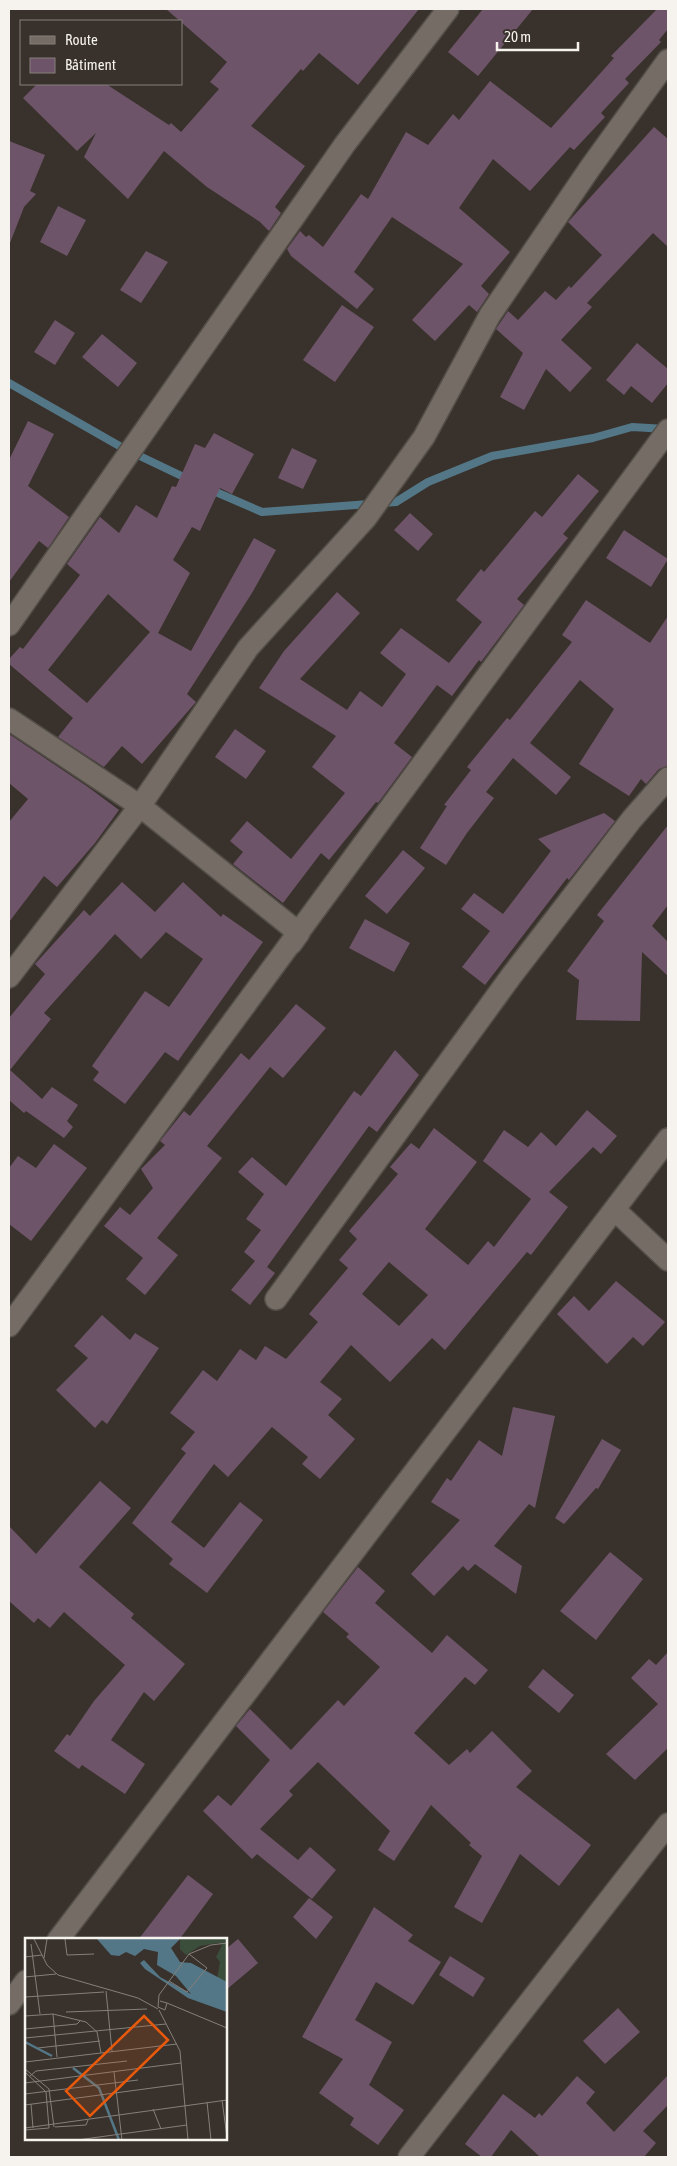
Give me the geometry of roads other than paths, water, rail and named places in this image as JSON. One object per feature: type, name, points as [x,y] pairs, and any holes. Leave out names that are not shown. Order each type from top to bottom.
[{"type":"street","points":[[9,625],[345,144],[448,9]]},
{"type":"street","points":[[9,977],[140,806],[248,648],[366,518],[424,437],[490,315],[590,168],[668,60]]},
{"type":"street","points":[[9,1326],[663,437]]},
{"type":"street","points":[[9,719],[140,806],[296,937]]},
{"type":"street","points":[[276,1299],[512,975],[632,819],[668,778]]},
{"type":"street","points":[[9,1322],[296,937]]},
{"type":"street","points":[[60,1938],[668,1139]]},
{"type":"street","points":[[615,1210],[668,1260]]},
{"type":"street","points":[[409,2157],[668,1824]]},
{"type":"street","points":[[9,2004],[25,1982]]},
{"type":"waterway","points":[[9,383],[123,448],[190,480]]},
{"type":"waterway","points":[[209,489],[262,512],[396,502],[428,482],[492,456],[593,438],[632,427],[666,429]]}]
